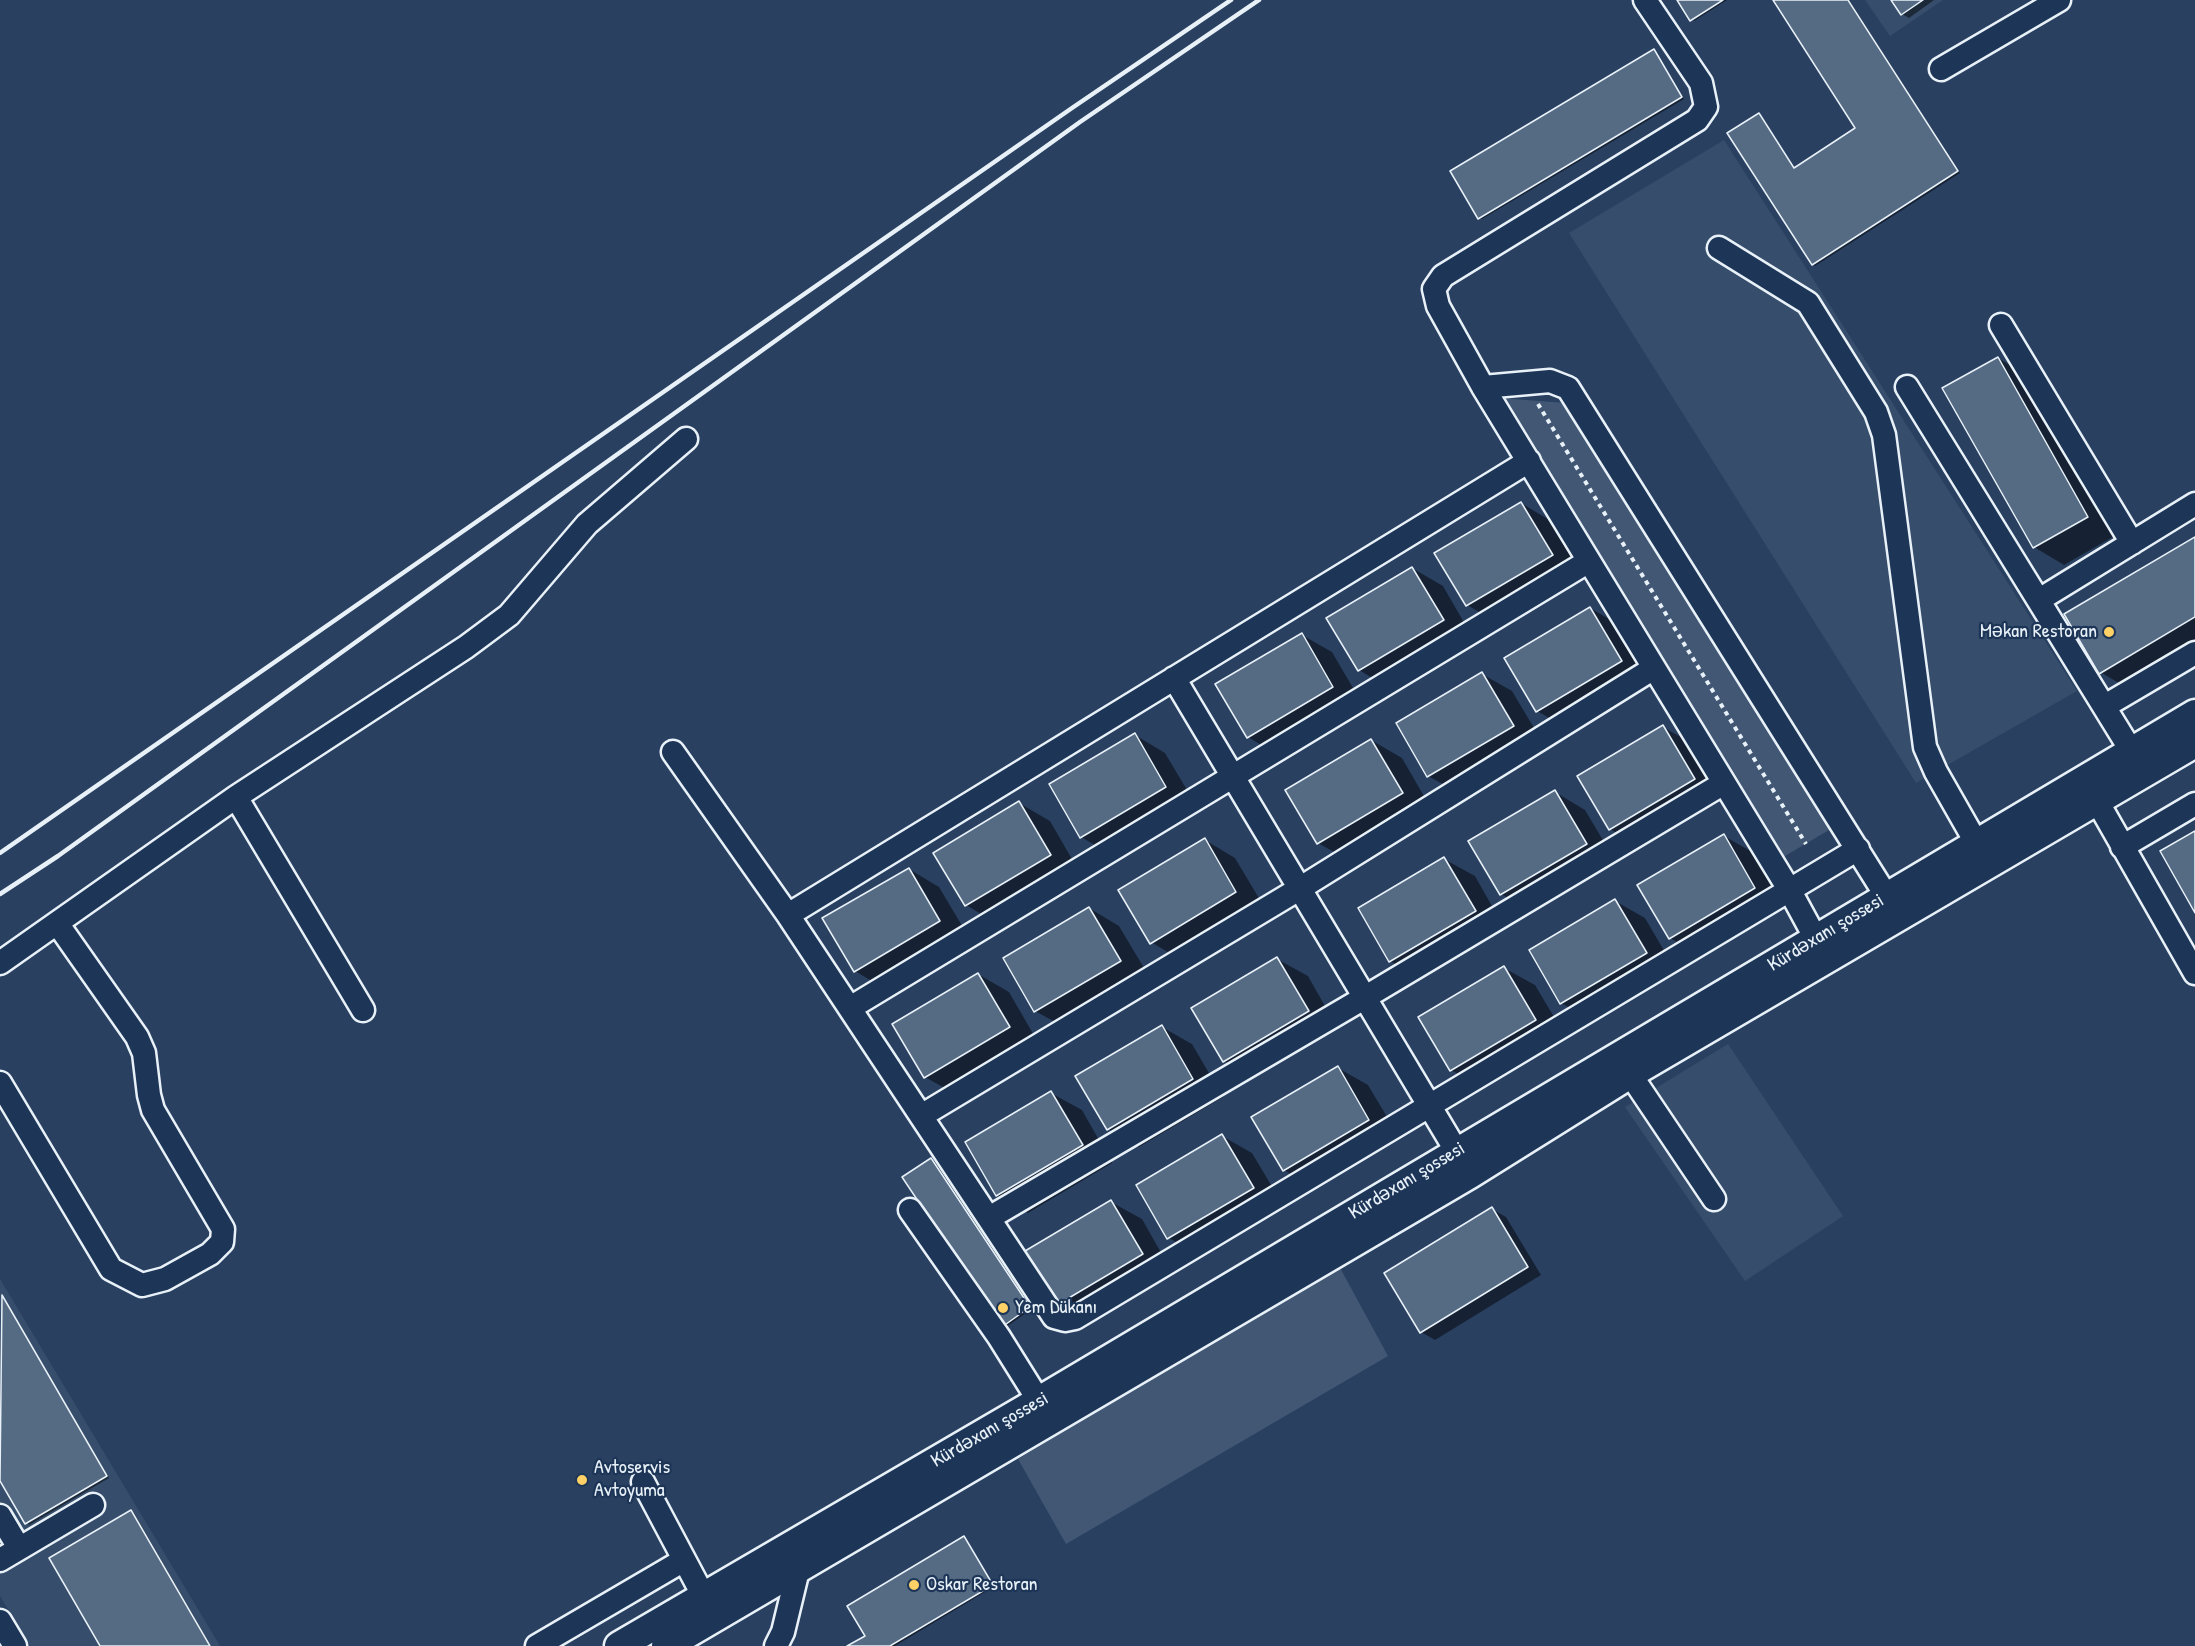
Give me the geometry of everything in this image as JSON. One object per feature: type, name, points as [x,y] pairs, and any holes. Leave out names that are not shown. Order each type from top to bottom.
[{"type":"main road","name":"Kürdəxanı şossesi","points":[[666,1646],[798,1570],[1463,1162],[1816,939],[2195,714]]},
{"type":"main road","name":"Kürdəxanı şossesi","points":[[619,1646],[1039,1401],[1463,1162],[1630,1074],[2195,743]]},
{"type":"street","points":[[1645,0],[1701,83],[1706,107],[1697,120],[1443,276],[1434,289],[1438,306],[1483,387],[1790,891],[1816,939]]},
{"type":"street","points":[[1941,69],[2059,0]]},
{"type":"street","points":[[1719,248],[1808,303],[1876,412],[1884,435],[1925,747],[1936,772],[1977,844]]},
{"type":"street","points":[[2001,325],[2132,543]]},
{"type":"street","points":[[1483,387],[1550,381],[1568,388],[1887,897]]},
{"type":"street","points":[[1907,387],[2132,752]]},
{"type":"street","points":[[0,963],[236,797],[466,647],[509,615],[587,524],[686,439]]},
{"type":"street","points":[[788,915],[1528,461]]},
{"type":"street","points":[[2039,600],[2195,504]]},
{"type":"street","points":[[850,1008],[1589,561]]},
{"type":"street","points":[[2105,706],[2195,653]]},
{"type":"street","points":[[921,1116],[1299,889],[1654,668]]},
{"type":"street","points":[[1174,678],[1463,1162]]},
{"type":"street","points":[[673,752],[788,915],[1054,1317],[1065,1320],[1075,1318],[1858,849]]},
{"type":"street","points":[[989,1218],[1724,783]]},
{"type":"street","points":[[236,797],[363,1010]]},
{"type":"street","points":[[2097,801],[2195,973]]},
{"type":"street","points":[[2122,847],[2195,804]]},
{"type":"street","points":[[0,1083],[111,1269],[142,1285],[165,1279],[210,1254],[222,1242],[223,1229],[153,1110],[144,1053],[137,1037],[57,923]]},
{"type":"street","points":[[1630,1074],[1714,1199]]},
{"type":"street","points":[[910,1210],[999,1337],[1039,1401]]},
{"type":"street","points":[[643,1482],[704,1597]]},
{"type":"street","points":[[0,1560],[93,1505]]},
{"type":"street","points":[[0,1516],[20,1548]]},
{"type":"street","points":[[537,1646],[684,1560]]},
{"type":"street","points":[[776,1646],[783,1632],[798,1570]]},
{"type":"street","points":[[0,1621],[15,1646]]},
{"type":"path","points":[[1537,401],[1806,844]]},
{"type":"shaded area","points":[[1865,0],[1943,0],[1890,36]]},
{"type":"shaded area","points":[[1724,140],[2077,691],[1916,783],[1569,233]]},
{"type":"shaded area","points":[[1500,398],[1565,403],[1834,827],[1780,859]]},
{"type":"shaded area","points":[[1728,1044],[1843,1216],[1745,1281],[1625,1107]]},
{"type":"shaded area","points":[[1339,1266],[1388,1356],[1066,1544],[1018,1459]]},
{"type":"shaded area","points":[[0,1279],[220,1646],[30,1646],[0,1596]]},
{"type":"building","points":[[1677,0],[1723,0],[1690,21]]},
{"type":"building","points":[[1773,0],[1848,0],[1958,171],[1812,265],[1727,133],[1759,113],[1794,168],[1855,128]]},
{"type":"building","points":[[1891,0],[1923,0],[1901,15]]},
{"type":"building","points":[[1654,49],[1682,97],[1478,219],[1450,171]]},
{"type":"building","points":[[1998,357],[2088,517],[2033,548],[1942,388]]},
{"type":"building","points":[[1521,502],[1553,555],[1466,606],[1434,553]]},
{"type":"building","points":[[2195,537],[2195,617],[2099,674],[2064,614]]},
{"type":"building","points":[[1412,567],[1444,620],[1358,671],[1326,618]]},
{"type":"building","points":[[1590,607],[1622,661],[1536,712],[1504,658]]},
{"type":"building","points":[[1302,633],[1333,687],[1247,738],[1215,684]]},
{"type":"building","points":[[1482,672],[1514,726],[1427,777],[1396,723]]},
{"type":"building","points":[[1663,725],[1695,779],[1609,830],[1577,776]]},
{"type":"building","points":[[1135,733],[1166,787],[1080,838],[1049,784]]},
{"type":"building","points":[[1371,739],[1403,793],[1317,844],[1285,790]]},
{"type":"building","points":[[1555,790],[1587,844],[1500,895],[1468,841]]},
{"type":"building","points":[[1019,801],[1051,855],[965,906],[933,853]]},
{"type":"building","points":[[2195,831],[2195,913],[2160,851]]},
{"type":"building","points":[[1724,834],[1755,888],[1669,939],[1637,885]]},
{"type":"building","points":[[1205,838],[1236,892],[1150,944],[1118,890]]},
{"type":"building","points":[[1444,857],[1476,911],[1389,962],[1358,908]]},
{"type":"building","points":[[909,868],[940,921],[854,972],[822,918]]},
{"type":"building","points":[[1615,899],[1647,953],[1560,1004],[1529,950]]},
{"type":"building","points":[[1089,907],[1121,961],[1034,1012],[1003,958]]},
{"type":"building","points":[[1277,957],[1309,1011],[1223,1062],[1191,1008]]},
{"type":"building","points":[[1504,966],[1536,1020],[1450,1071],[1418,1017]]},
{"type":"building","points":[[978,973],[1010,1027],[924,1078],[892,1024]]},
{"type":"building","points":[[1162,1025],[1193,1079],[1107,1130],[1075,1076]]},
{"type":"building","points":[[1338,1066],[1369,1120],[1283,1171],[1251,1117]]},
{"type":"building","points":[[1051,1091],[1083,1145],[996,1196],[965,1142]]},
{"type":"building","points":[[1222,1134],[1254,1188],[1167,1239],[1136,1185]]},
{"type":"building","points":[[931,1158],[1030,1307],[1002,1327],[902,1177]]},
{"type":"building","points":[[1111,1200],[1143,1254],[1057,1305],[1025,1251]]},
{"type":"building","points":[[1492,1207],[1528,1267],[1420,1333],[1384,1273]]},
{"type":"building","points":[[2,1295],[107,1476],[25,1524],[0,1481]]},
{"type":"building","points":[[131,1510],[210,1646],[100,1646],[49,1558]]},
{"type":"building","points":[[964,1536],[993,1585],[890,1646],[847,1646],[865,1636],[847,1606]]},
{"type":"railway","points":[[0,853],[1231,0]]},
{"type":"railway","points":[[0,894],[58,856],[1080,122],[1259,0]]},
{"type":"place","name":"Məkan Restoran","points":[[2109,632]]},
{"type":"place","name":"Yem Dükanı","points":[[1003,1308]]},
{"type":"place","name":"Avtoservis Avtoyuma","points":[[582,1480]]},
{"type":"place","name":"Oskar Restoran","points":[[914,1585]]}]
